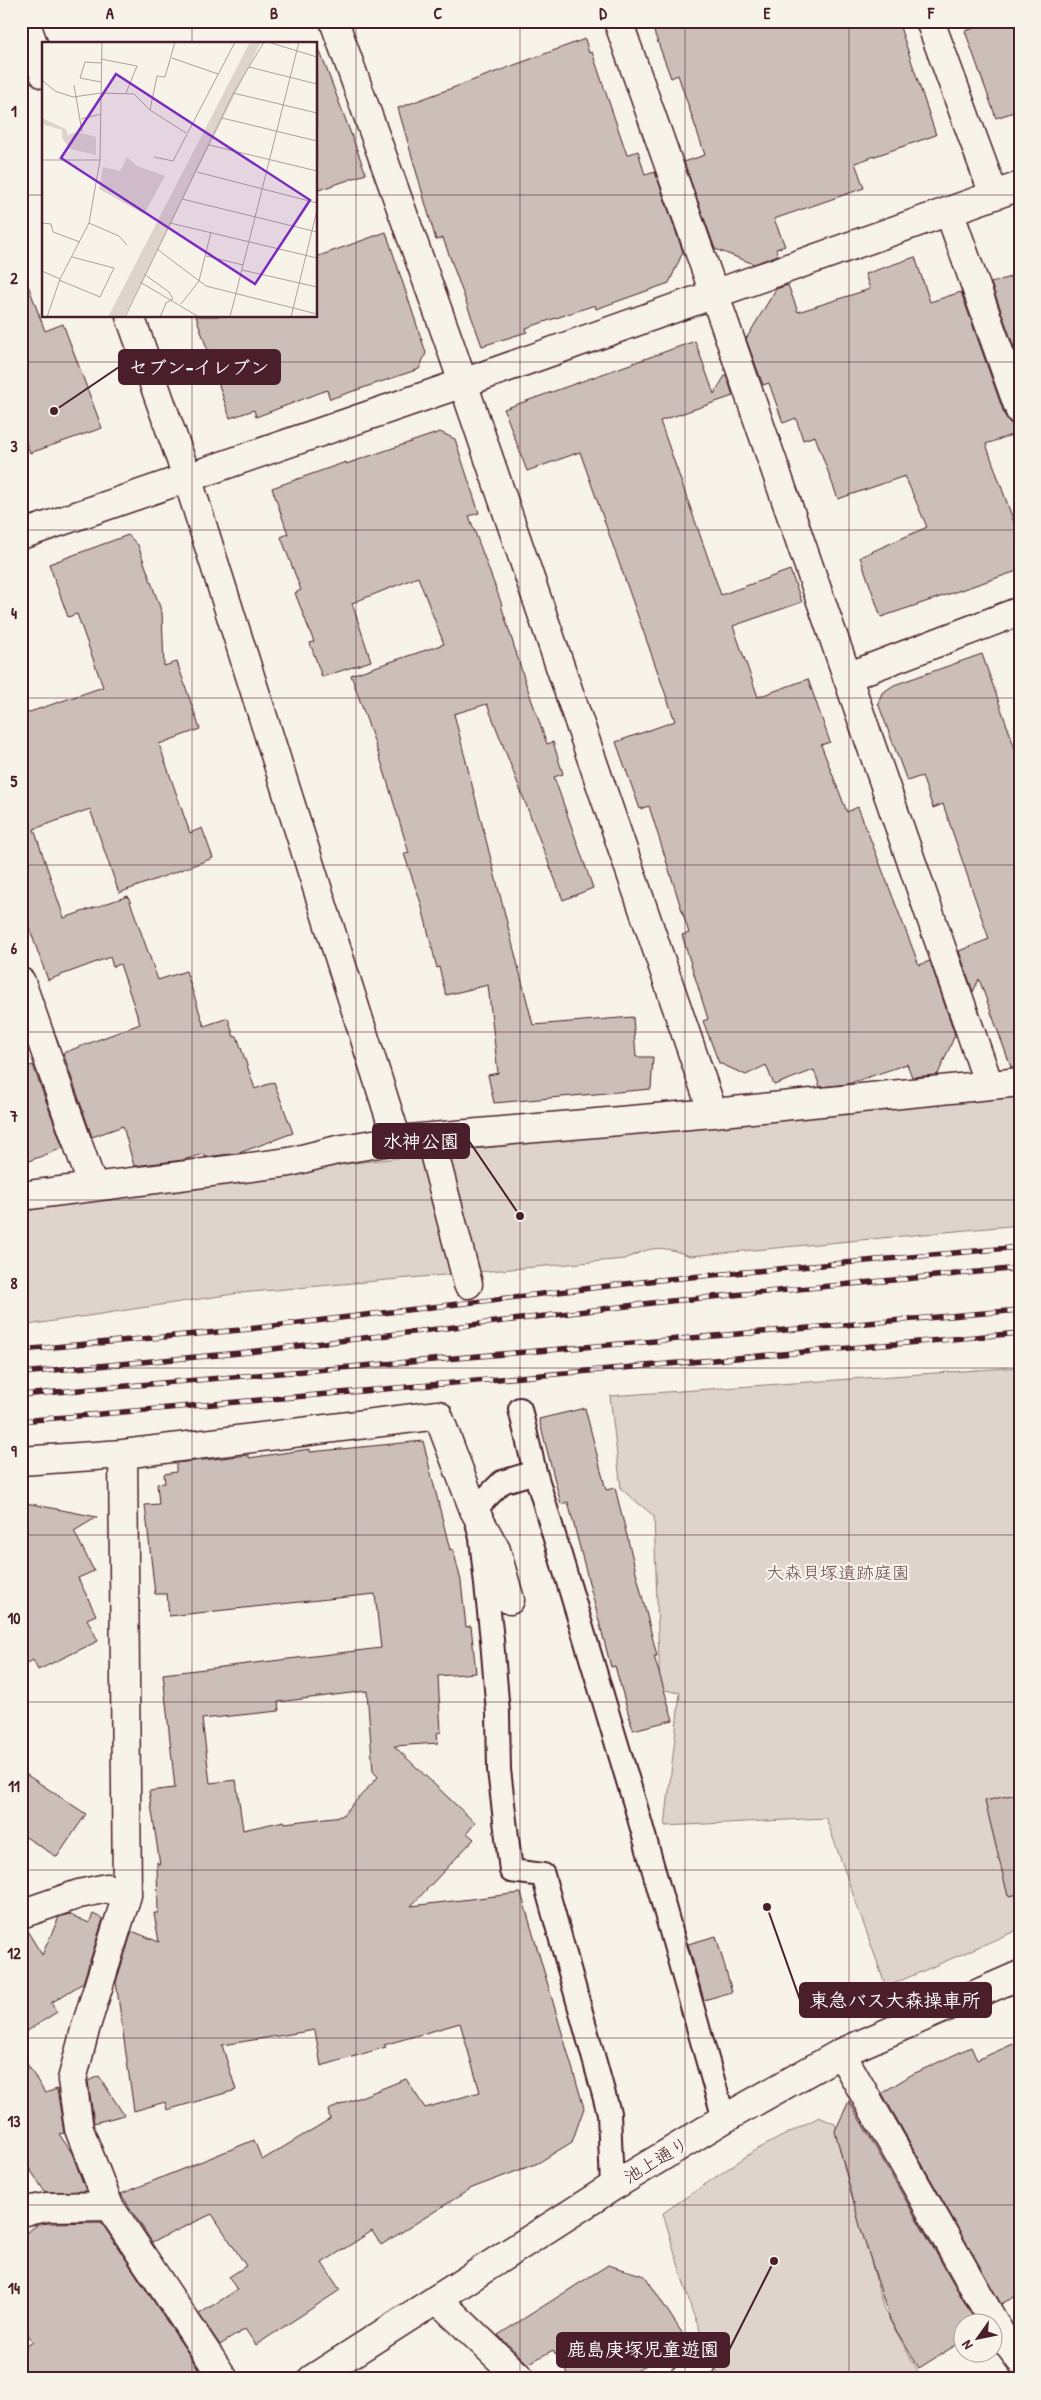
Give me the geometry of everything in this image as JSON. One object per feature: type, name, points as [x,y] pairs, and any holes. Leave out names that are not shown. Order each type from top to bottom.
[{"type":"street","points":[[25,21],[42,68]]},
{"type":"street","points":[[334,21],[463,383],[713,1113]]},
{"type":"street","points":[[618,21],[990,1085]]},
{"type":"street","points":[[930,21],[994,195]]},
{"type":"street","points":[[21,535],[463,383],[1020,186]]},
{"type":"street","points":[[949,211],[1020,411]]},
{"type":"street","points":[[131,318],[187,477],[397,1140]]},
{"type":"street","points":[[847,677],[1020,611]]},
{"type":"street","points":[[21,982],[93,1187]]},
{"type":"street","points":[[21,1196],[290,1162],[337,1150],[397,1140],[713,1113],[1020,1082]]},
{"type":"street","points":[[434,1153],[468,1284]]},
{"type":"street","points":[[21,1461],[123,1454],[438,1415],[474,1510],[496,1550],[510,1600]]},
{"type":"street","points":[[123,1454],[127,1895],[86,2026],[72,2080],[79,2129],[109,2206],[224,2379]]},
{"type":"street","points":[[21,1914],[79,1894],[107,1888],[127,1895]]},
{"type":"street","name":"池上通り","points":[[312,2379],[612,2187],[724,2118],[841,2053],[1020,1974]]},
{"type":"street","points":[[841,2053],[1000,2333],[1020,2360]]},
{"type":"street","points":[[21,2212],[47,2207],[109,2206]]},
{"type":"street","points":[[437,2299],[521,2379]]},
{"type":"lane","points":[[520,1409],[535,1472],[634,1803],[724,2118]]},
{"type":"lane","points":[[535,1472],[502,1482],[474,1510],[481,1538],[492,1640],[498,1714],[499,1770],[511,1871],[543,1875],[609,2113],[612,2187]]},
{"type":"green space","points":[[1020,1093],[1020,1225],[690,1256],[657,1248],[625,1259],[240,1293],[21,1326],[21,1207],[302,1169],[598,1135]]},
{"type":"green space","name":"大森貝塚遺跡庭園","points":[[1020,1367],[1020,1929],[886,1987],[826,1818],[665,1826],[680,1693],[660,1689],[654,1516],[621,1489],[610,1396]]},
{"type":"green space","points":[[819,2117],[835,2124],[884,2310],[918,2371],[914,2379],[720,2379],[692,2311],[663,2213],[754,2151]]},
{"type":"building","points":[[650,21],[898,21],[936,135],[855,163],[864,188],[774,219],[785,246],[776,249],[778,255],[754,264],[715,249],[684,162],[705,155],[678,75],[671,78]]},
{"type":"building","points":[[996,21],[1020,21],[1020,110],[996,118],[965,31]]},
{"type":"building","points":[[585,39],[589,53],[592,52],[627,155],[638,151],[645,175],[655,172],[683,252],[669,283],[596,309],[595,305],[526,328],[527,332],[482,346],[443,238],[436,240],[398,108]]},
{"type":"building","points":[[318,49],[319,49],[366,174],[318,190]]},
{"type":"building","points":[[386,232],[426,353],[419,369],[330,399],[327,390],[256,417],[254,410],[230,418],[197,318],[318,318],[318,256]]},
{"type":"building","points":[[915,257],[930,302],[961,292],[1005,416],[1010,423],[1020,426],[1020,432],[986,444],[1020,539],[1020,570],[881,617],[860,557],[927,527],[905,476],[838,499],[815,436],[803,440],[796,418],[783,423],[769,383],[763,385],[746,339],[776,289],[788,285],[798,312],[870,289],[865,274]]},
{"type":"building","points":[[1020,274],[1020,364],[991,283]]},
{"type":"building","points":[[21,277],[25,277],[45,331],[63,324],[102,428],[30,453],[21,429]]},
{"type":"building","points":[[695,341],[714,394],[726,374],[733,396],[660,421],[721,595],[790,570],[802,602],[733,626],[758,697],[808,679],[830,742],[821,745],[847,812],[858,807],[919,965],[930,961],[955,1035],[938,1074],[935,1075],[912,1077],[907,1064],[848,1084],[820,1087],[814,1070],[774,1085],[766,1065],[746,1075],[719,1063],[703,1021],[708,1019],[682,935],[689,933],[649,806],[640,809],[616,742],[675,721],[580,452],[527,471],[504,409]]},
{"type":"building","points":[[440,432],[455,439],[479,513],[469,516],[502,605],[547,744],[553,742],[563,774],[554,777],[593,888],[563,900],[487,704],[454,714],[533,1025],[633,1017],[636,1057],[653,1057],[651,1089],[494,1103],[488,1075],[498,1073],[488,985],[446,995],[439,967],[437,968],[421,903],[404,854],[409,853],[382,764],[351,675],[444,644],[418,577],[352,603],[371,661],[322,677],[310,643],[314,642],[295,593],[301,590],[281,537],[288,534],[272,488]]},
{"type":"building","points":[[128,535],[138,545],[162,613],[164,666],[177,662],[200,729],[159,744],[190,833],[202,828],[213,858],[119,893],[90,809],[34,829],[64,918],[128,896],[158,980],[186,971],[204,1026],[228,1018],[234,1037],[237,1036],[255,1089],[274,1082],[293,1133],[239,1153],[205,1157],[204,1154],[183,1160],[134,1166],[123,1126],[92,1137],[63,1053],[140,1024],[120,964],[113,967],[110,957],[48,980],[21,905],[21,715],[103,687],[77,614],[68,617],[49,564]]},
{"type":"building","points":[[982,654],[1020,763],[1020,1067],[1011,1067],[979,979],[973,992],[959,951],[989,939],[943,804],[933,808],[922,776],[907,781],[878,703],[882,693],[894,685]]},
{"type":"building","points":[[33,1065],[63,1148],[21,1164],[21,1069]]},
{"type":"building","points":[[585,1408],[606,1490],[615,1488],[657,1656],[654,1656],[673,1720],[633,1730],[615,1666],[611,1667],[568,1502],[561,1504],[539,1419]]},
{"type":"building","points":[[423,1441],[450,1550],[453,1549],[461,1581],[466,1627],[471,1626],[476,1673],[438,1676],[441,1732],[437,1733],[438,1743],[394,1746],[475,1823],[467,1833],[474,1839],[411,1906],[521,1893],[584,2108],[572,2142],[538,2163],[472,2188],[381,2245],[372,2231],[322,2263],[340,2290],[256,2345],[245,2329],[220,2345],[199,2314],[237,2290],[229,2277],[246,2266],[212,2214],[152,2242],[121,2194],[254,2140],[262,2160],[330,2119],[328,2110],[406,2079],[425,2108],[480,2092],[460,2023],[321,2066],[315,2030],[222,2045],[236,2090],[167,2110],[165,2102],[134,2111],[116,1982],[132,1931],[159,1942],[154,1913],[158,1913],[157,1862],[160,1865],[149,1791],[175,1788],[163,1674],[381,1648],[375,1594],[169,1616],[167,1594],[155,1594],[145,1505],[159,1504],[157,1484],[165,1483],[164,1474],[176,1472],[176,1463],[249,1455],[249,1458],[310,1449],[310,1452]],"holes":[[[367,1691],[373,1771],[378,1777],[342,1816],[285,1823],[284,1821],[243,1830],[236,1780],[210,1783],[202,1719],[279,1711],[278,1702]]]},
{"type":"building","points":[[21,1502],[97,1517],[74,1531],[94,1571],[78,1578],[96,1615],[87,1619],[98,1641],[38,1670],[33,1660],[21,1667]]},
{"type":"building","points":[[21,1771],[86,1814],[57,1857],[21,1834]]},
{"type":"building","points":[[1020,1793],[1020,1894],[1008,1896],[985,1801]]},
{"type":"building","points":[[69,1914],[89,1923],[93,1914],[103,1919],[83,1983],[51,2003],[57,2012],[21,2035],[21,1929],[26,1929],[42,1955],[59,1917]]},
{"type":"building","points":[[716,1936],[732,1992],[704,2000],[688,1944]]},
{"type":"building","points":[[1020,2041],[1020,2294],[1001,2304],[882,2093],[911,2075],[971,2047],[977,2060]]},
{"type":"building","points":[[21,2054],[45,2093],[57,2089],[64,2133],[59,2134],[72,2153],[86,2191],[45,2192],[21,2156]]},
{"type":"building","points":[[99,2076],[124,2115],[94,2123],[88,2081]]},
{"type":"building","points":[[849,2101],[970,2312],[954,2312],[954,2346],[919,2368],[890,2320],[860,2226],[835,2131]]},
{"type":"building","points":[[101,2222],[205,2379],[21,2379],[21,2350],[33,2342],[21,2324],[21,2236],[39,2224]]},
{"type":"building","points":[[608,2265],[645,2276],[686,2339],[625,2379],[571,2379],[553,2350],[528,2364],[498,2335]]},
{"type":"railway","points":[[21,1350],[240,1330],[658,1280],[1020,1247]]},
{"type":"railway","points":[[21,1373],[240,1353],[660,1302],[1020,1268]]},
{"type":"railway","points":[[21,1395],[1020,1310]]},
{"type":"railway","points":[[21,1421],[1020,1333]]},
{"type":"place","name":"セブン-イレブン","points":[[54,411]]},
{"type":"place","name":"水神公園","points":[[520,1216]]},
{"type":"place","name":"東急バス大森操車所","points":[[767,1907]]},
{"type":"place","name":"鹿島庚塚児童遊園","points":[[774,2261]]}]
